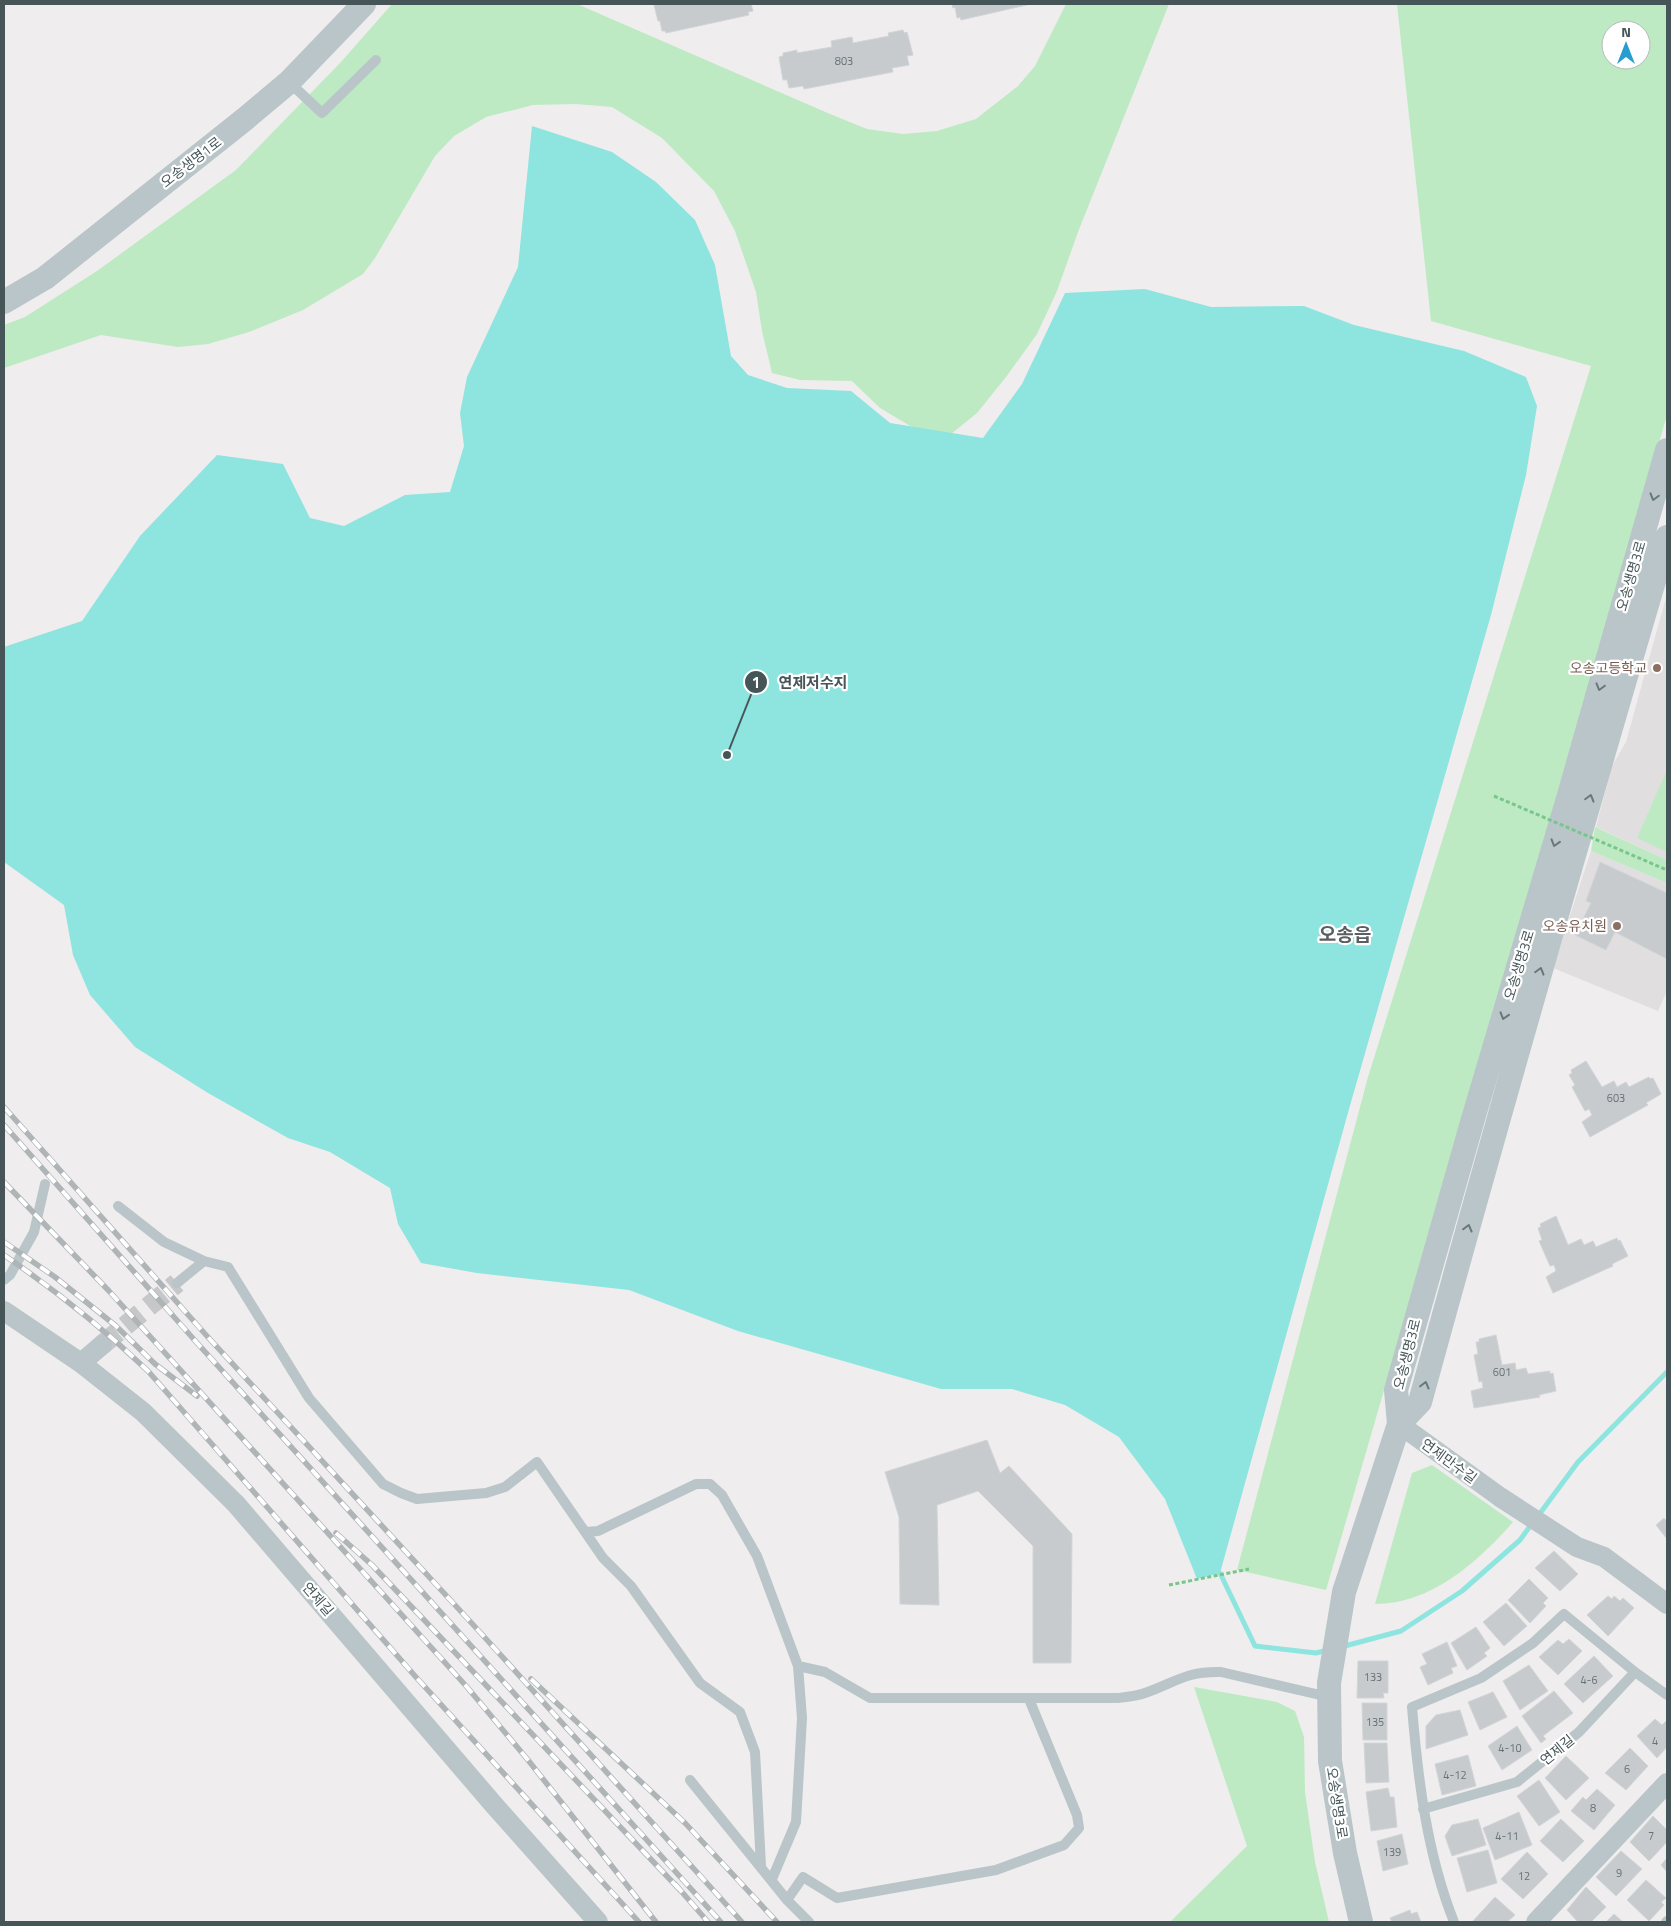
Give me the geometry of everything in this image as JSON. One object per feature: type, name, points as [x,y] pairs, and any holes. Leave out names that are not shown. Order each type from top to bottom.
[{"type":"street","name":"오송생명1로","points":[[4,302],[45,278],[246,119],[288,82],[364,4]]},
{"type":"street","name":"오송생명3로","points":[[1361,1922],[1345,1853],[1330,1761],[1329,1690],[1344,1592],[1399,1424],[1396,1390],[1667,450]]},
{"type":"street","name":"오송생명3로","points":[[1399,1424],[1420,1402],[1495,1126],[1667,537]]},
{"type":"street","name":"연제길","points":[[4,1311],[81,1363],[143,1412],[236,1504],[488,1798],[598,1922]]},
{"type":"street","points":[[81,1363],[102,1345]]},
{"type":"street","name":"연제만수길","points":[[1399,1424],[1500,1497],[1577,1547],[1604,1557],[1667,1604]]},
{"type":"street","points":[[1536,1922],[1667,1783]]},
{"type":"lane","points":[[288,82],[322,113],[376,60]]},
{"type":"lane","points":[[4,1280],[10,1276],[34,1232],[45,1184]]},
{"type":"lane","points":[[118,1206],[164,1242],[204,1261],[228,1267],[310,1398],[383,1484],[401,1494],[417,1499],[486,1493],[504,1487],[537,1462],[603,1558],[631,1586],[700,1683],[740,1712],[755,1752],[761,1866]]},
{"type":"lane","points":[[177,1283],[204,1261]]},
{"type":"lane","points":[[586,1532],[598,1531],[696,1484],[710,1484],[722,1495],[758,1556],[798,1666],[802,1718],[796,1822],[772,1879]]},
{"type":"lane","points":[[1454,1922],[1445,1899],[1423,1809],[1416,1762],[1412,1707],[1480,1678],[1533,1643],[1564,1614],[1635,1672],[1667,1695]]},
{"type":"lane","points":[[798,1666],[825,1672],[870,1698],[1118,1698],[1144,1694],[1186,1675],[1203,1672],[1221,1672],[1329,1690]]},
{"type":"lane","name":"연제길","points":[[1423,1809],[1517,1782],[1579,1732],[1635,1672]]},
{"type":"lane","points":[[788,1900],[803,1877],[837,1898],[996,1870],[1064,1845],[1079,1828],[1076,1815],[1029,1699]]},
{"type":"lane","points":[[690,1780],[788,1900],[809,1922]]},
{"type":"path","points":[[1494,796],[1667,870]]},
{"type":"path","points":[[1169,1585],[1249,1569]]},
{"type":"shaded area","name":"오송고등학교","points":[[1667,594],[1667,860],[1596,827],[1612,766],[1626,742]]},
{"type":"shaded area","name":"오송유치원","points":[[1591,851],[1667,883],[1667,991],[1658,1011],[1553,968]]},
{"type":"green space","points":[[392,4],[577,4],[867,129],[903,134],[937,131],[976,119],[1018,86],[1035,66],[1066,4],[1169,4],[1078,232],[1057,291],[1037,334],[977,413],[951,434],[912,427],[880,408],[852,381],[800,380],[772,373],[762,331],[756,292],[735,231],[714,191],[662,138],[612,107],[576,104],[533,105],[486,117],[454,136],[435,156],[375,258],[363,274],[303,310],[249,332],[208,344],[178,347],[101,335],[4,368],[4,325],[25,317],[97,271],[236,170],[341,62]]},
{"type":"green space","points":[[1397,4],[1667,4],[1667,415],[1326,1590],[1237,1570],[1368,1077],[1591,366],[1431,321]]},
{"type":"green space","points":[[1667,770],[1667,852],[1637,838]]},
{"type":"green space","points":[[1595,827],[1667,860],[1667,883],[1591,851]]},
{"type":"green space","points":[[1432,1465],[1513,1522],[1469,1566],[1434,1589],[1396,1602],[1375,1604],[1412,1473]]},
{"type":"green space","points":[[1194,1687],[1277,1702],[1295,1711],[1304,1737],[1305,1792],[1315,1862],[1329,1922],[1170,1922],[1247,1846]]},
{"type":"water","points":[[532,126],[612,152],[656,182],[695,220],[715,265],[731,356],[748,375],[787,388],[851,391],[890,423],[983,438],[1022,384],[1065,293],[1145,289],[1211,307],[1304,306],[1354,325],[1464,351],[1526,377],[1537,406],[1526,475],[1491,615],[1349,1109],[1220,1573],[1197,1579],[1165,1499],[1119,1437],[1065,1405],[1012,1389],[941,1389],[738,1331],[629,1290],[477,1273],[421,1263],[398,1224],[390,1188],[330,1152],[288,1138],[208,1093],[135,1047],[90,995],[73,955],[64,905],[4,862],[4,647],[82,621],[140,536],[217,455],[283,464],[310,518],[344,526],[405,495],[450,492],[464,446],[460,413],[467,377],[518,267]]},
{"type":"building","points":[[751,4],[753,11],[748,12],[749,15],[666,33],[662,31],[654,5]]},
{"type":"building","points":[[952,4],[1031,4],[961,20],[960,17],[957,18],[955,7],[953,8]]},
{"type":"building","points":[[903,30],[904,33],[907,32],[913,55],[907,56],[909,65],[892,68],[893,72],[804,89],[803,86],[789,88],[787,80],[783,80],[779,57],[783,56],[783,53],[797,50],[797,53],[832,47],[831,41],[852,37],[853,43],[889,36],[888,33]]},
{"type":"building","points":[[1600,862],[1667,893],[1667,959],[1615,932],[1606,950],[1575,935],[1591,903],[1586,901]]},
{"type":"building","points":[[1586,1061],[1602,1087],[1614,1081],[1617,1087],[1626,1082],[1629,1087],[1649,1077],[1650,1079],[1653,1078],[1661,1094],[1646,1103],[1648,1105],[1590,1137],[1582,1122],[1592,1115],[1589,1109],[1585,1111],[1572,1087],[1575,1085],[1569,1075],[1572,1073],[1571,1070]]},
{"type":"building","points":[[1556,1216],[1568,1245],[1581,1239],[1584,1245],[1593,1241],[1596,1247],[1617,1238],[1618,1241],[1620,1240],[1628,1256],[1612,1264],[1613,1266],[1553,1293],[1546,1277],[1556,1271],[1554,1265],[1550,1266],[1539,1241],[1542,1240],[1538,1228],[1541,1227],[1540,1224]]},
{"type":"building","points":[[1496,1335],[1502,1365],[1515,1363],[1516,1370],[1526,1368],[1528,1374],[1550,1371],[1550,1374],[1553,1373],[1556,1391],[1539,1395],[1540,1397],[1474,1408],[1471,1391],[1483,1388],[1482,1381],[1479,1382],[1474,1355],[1478,1354],[1476,1342],[1479,1342],[1479,1339]]},
{"type":"building","points":[[987,1440],[1000,1473],[1009,1466],[1072,1534],[1071,1663],[1033,1663],[1033,1546],[978,1491],[937,1505],[939,1605],[900,1604],[899,1517],[885,1472]]},
{"type":"building","points":[[1664,1518],[1667,1522],[1667,1539],[1656,1525]]},
{"type":"building","points":[[1554,1551],[1578,1574],[1560,1591],[1535,1568]]},
{"type":"building","points":[[1529,1579],[1548,1598],[1543,1603],[1546,1606],[1530,1623],[1508,1600]]},
{"type":"building","points":[[1608,1596],[1612,1599],[1614,1596],[1620,1601],[1623,1598],[1634,1608],[1608,1636],[1587,1615]]},
{"type":"building","points":[[1506,1603],[1527,1626],[1504,1646],[1483,1622]]},
{"type":"building","points":[[1476,1627],[1490,1648],[1484,1653],[1487,1656],[1467,1670],[1451,1643]]},
{"type":"building","points":[[1569,1639],[1582,1651],[1558,1675],[1539,1657],[1558,1640],[1563,1644]]},
{"type":"building","points":[[1447,1642],[1457,1666],[1451,1668],[1453,1673],[1428,1685],[1420,1667],[1427,1664],[1422,1654]]},
{"type":"building","points":[[1594,1656],[1613,1676],[1583,1703],[1564,1684]]},
{"type":"building","points":[[1358,1661],[1388,1661],[1388,1693],[1383,1693],[1384,1698],[1357,1698]]},
{"type":"building","points":[[1529,1665],[1548,1691],[1520,1710],[1503,1681]]},
{"type":"building","points":[[1554,1691],[1573,1713],[1543,1736],[1546,1739],[1541,1743],[1522,1716]]},
{"type":"building","points":[[1493,1692],[1507,1717],[1480,1730],[1468,1702]]},
{"type":"building","points":[[1362,1703],[1387,1703],[1387,1740],[1363,1740]]},
{"type":"building","points":[[1460,1710],[1468,1735],[1426,1749],[1426,1726],[1436,1715]]},
{"type":"building","points":[[1655,1719],[1662,1725],[1667,1720],[1667,1747],[1657,1758],[1637,1736]]},
{"type":"building","points":[[1517,1726],[1532,1750],[1502,1770],[1488,1746]]},
{"type":"building","points":[[1364,1743],[1387,1743],[1389,1782],[1366,1783]]},
{"type":"building","points":[[1630,1748],[1648,1766],[1626,1790],[1605,1773]]},
{"type":"building","points":[[1468,1755],[1476,1786],[1442,1795],[1435,1764]]},
{"type":"building","points":[[1566,1756],[1589,1778],[1566,1800],[1545,1778]]},
{"type":"building","points":[[1539,1780],[1560,1812],[1539,1826],[1517,1796]]},
{"type":"building","points":[[1388,1788],[1390,1797],[1394,1797],[1397,1827],[1371,1831],[1366,1792]]},
{"type":"building","points":[[1597,1789],[1615,1805],[1594,1830],[1571,1811],[1583,1797],[1586,1800]]},
{"type":"building","points":[[1519,1812],[1532,1845],[1495,1860],[1483,1828]]},
{"type":"building","points":[[1653,1816],[1667,1830],[1667,1842],[1649,1861],[1630,1842]]},
{"type":"building","points":[[1478,1819],[1486,1845],[1452,1856],[1445,1836],[1452,1825]]},
{"type":"building","points":[[1561,1819],[1584,1841],[1563,1862],[1540,1841]]},
{"type":"building","points":[[1402,1834],[1408,1864],[1383,1871],[1377,1841]]},
{"type":"building","points":[[1488,1850],[1497,1883],[1467,1892],[1457,1858]]},
{"type":"building","points":[[1621,1851],[1642,1869],[1616,1896],[1596,1877]]},
{"type":"building","points":[[1527,1852],[1548,1874],[1523,1899],[1501,1879]]},
{"type":"building","points":[[1667,1858],[1667,1872],[1661,1865]]},
{"type":"building","points":[[1646,1880],[1666,1898],[1661,1902],[1664,1905],[1649,1921],[1627,1900]]},
{"type":"building","points":[[1586,1887],[1606,1907],[1591,1922],[1578,1922],[1567,1910]]},
{"type":"building","points":[[1495,1897],[1515,1915],[1507,1922],[1472,1922]]},
{"type":"building","points":[[1410,1910],[1411,1914],[1417,1912],[1421,1922],[1392,1922],[1390,1918]]},
{"type":"building","points":[[1614,1914],[1623,1922],[1606,1922]]},
{"type":"waterway","points":[[1538,1516],[1578,1462],[1667,1372]]},
{"type":"waterway","points":[[1341,1647],[1401,1631],[1462,1591],[1520,1540],[1533,1522]]},
{"type":"waterway","points":[[1220,1573],[1255,1646],[1316,1653],[1328,1650]]},
{"type":"tunnel","points":[[102,1345],[177,1283]]},
{"type":"railway","points":[[4,1107],[206,1335],[478,1630],[742,1922]]},
{"type":"railway","points":[[4,1125],[198,1344],[721,1922]]},
{"type":"railway","points":[[4,1182],[109,1291],[467,1687],[528,1760],[656,1922]]},
{"type":"railway","points":[[4,1242],[55,1277],[116,1326],[155,1364],[197,1396]]},
{"type":"railway","points":[[4,1255],[78,1310],[148,1371],[415,1676],[639,1922]]},
{"type":"railway","points":[[336,1533],[372,1565],[680,1890]]},
{"type":"railway","points":[[531,1679],[685,1823],[777,1922]]},
{"type":"railway","points":[[675,1884],[708,1922]]},
{"type":"place","name":"오송고등학교","points":[[1657,668]]},
{"type":"place","name":"연제저수지","points":[[727,755]]},
{"type":"place","name":"오송유치원","points":[[1617,926]]},
{"type":"district","name":"오송읍","points":[[1345,934]]}]
